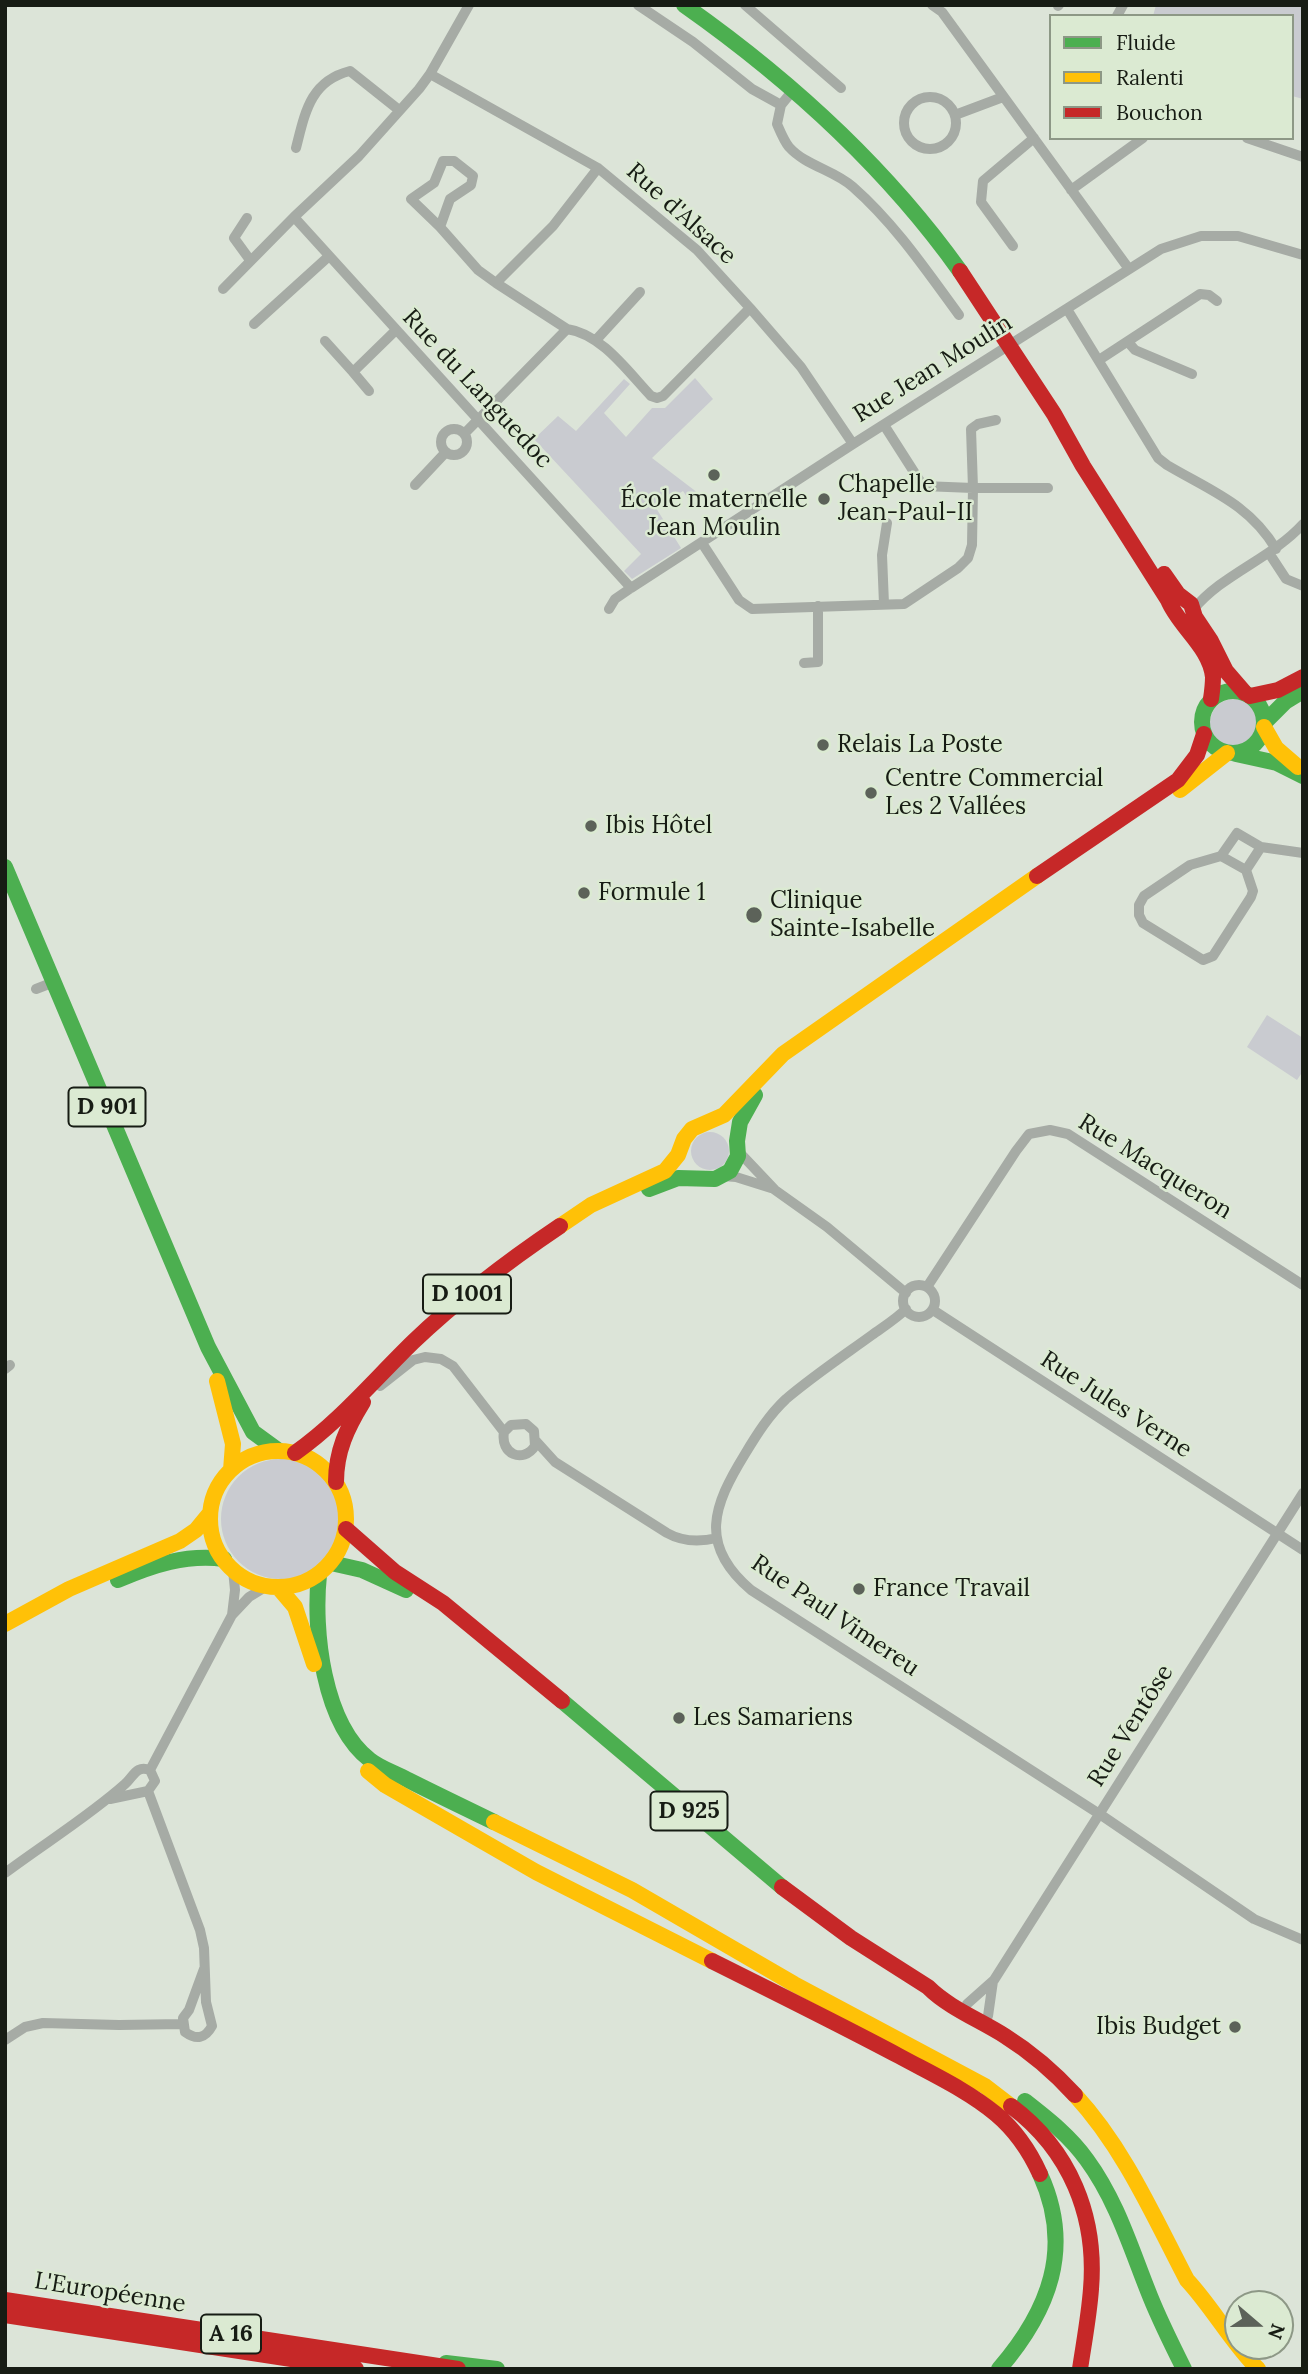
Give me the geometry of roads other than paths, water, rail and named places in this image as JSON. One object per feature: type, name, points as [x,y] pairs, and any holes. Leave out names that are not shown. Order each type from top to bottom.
[{"type":"main road","points":[[694,8],[794,89],[845,137],[904,200],[957,267],[1054,414],[1087,452],[1226,671],[1261,707],[1264,724],[1276,748],[1303,770]]},
{"type":"main road","points":[[1184,608],[1196,639],[1209,660],[1213,677],[1211,699],[1202,715],[1204,734],[1197,755],[1186,772],[1163,792],[974,918],[772,1063],[724,1115],[695,1126],[689,1132],[682,1147],[685,1165],[690,1172],[702,1178],[715,1179],[723,1177],[733,1168],[740,1122],[746,1108],[767,1080],[788,1060],[1037,883],[1174,795],[1232,753],[1252,748],[1258,742],[1264,724],[1285,702],[1303,691]]},
{"type":"main road","points":[[1211,699],[1227,691],[1267,695],[1303,677]]},
{"type":"main road","points":[[1204,734],[1213,747],[1261,758],[1303,776]]},
{"type":"main road","name":"D 901","points":[[5,867],[208,1347],[253,1432],[287,1452]]},
{"type":"main road","points":[[708,1122],[725,1126],[738,1146]]},
{"type":"main road","name":"D 1001","points":[[287,1452],[319,1436],[444,1312],[514,1258],[591,1205],[665,1171],[682,1147]]},
{"type":"main road","name":"D 1001","points":[[567,1222],[678,1178],[702,1178]]},
{"type":"main road","name":"D 901","points":[[208,1347],[233,1444],[231,1470]]},
{"type":"main road","name":"D 1001","points":[[336,1482],[340,1442],[378,1378]]},
{"type":"main road","points":[[5,1622],[121,1565],[180,1541],[196,1530],[210,1513],[217,1490],[231,1470],[251,1457],[287,1452],[315,1462],[336,1482],[345,1504],[346,1529],[342,1545],[331,1563],[319,1575],[302,1583],[272,1587]]},
{"type":"main road","points":[[210,1513],[213,1537],[228,1564]]},
{"type":"main road","name":"D 925","points":[[346,1529],[395,1572],[443,1603],[517,1663],[776,1882],[851,1938],[928,1987],[938,1997],[1027,2050],[1050,2068],[1084,2103],[1113,2142],[1186,2280],[1200,2294],[1240,2351],[1258,2369]]},
{"type":"main road","points":[[5,1635],[79,1597],[148,1567],[186,1557],[206,1556],[228,1564],[246,1579],[272,1587],[289,1599],[299,1615],[330,1714],[345,1744],[366,1770],[385,1785],[545,1877],[890,2051],[976,2099],[998,2115],[1029,2150],[1048,2189],[1054,2207],[1057,2254],[1045,2302],[1030,2332],[999,2369]]},
{"type":"main road","name":"D 925","points":[[331,1563],[356,1568],[384,1579],[461,1620]]},
{"type":"main road","points":[[319,1575],[316,1588],[320,1648],[326,1674],[344,1729],[352,1742],[372,1762],[603,1874],[794,1984],[985,2086],[1033,2122],[1068,2168],[1084,2207],[1092,2261],[1088,2321],[1080,2369]]},
{"type":"main road","name":"D 925","points":[[928,1987],[942,1991],[988,2016],[1051,2058],[1088,2093],[1114,2126],[1149,2187],[1195,2274],[1200,2294]]},
{"type":"main road","points":[[912,2046],[1006,2089],[1048,2118],[1079,2147],[1113,2200],[1162,2325],[1184,2369]]},
{"type":"main road","points":[[890,2051],[978,2091],[1024,2126],[1042,2144],[1057,2166],[1078,2221],[1083,2253],[1081,2305],[1072,2369]]},
{"type":"main road","name":"L'Européenne","points":[[5,2300],[457,2369]]},
{"type":"main road","name":"L'Européenne","points":[[5,2315],[356,2369]]},
{"type":"main road","points":[[347,2353],[497,2369]]},
{"type":"street","points":[[223,289],[293,217],[359,156],[399,110],[430,74],[469,5]]},
{"type":"street","points":[[638,5],[693,42],[752,89],[781,105]]},
{"type":"street","points":[[745,5],[841,88]]},
{"type":"street","points":[[932,5],[945,9],[1003,97],[1129,269]]},
{"type":"street","points":[[296,148],[308,102],[334,75],[350,71],[399,110]]},
{"type":"street","name":"Rue d'Alsace","points":[[430,74],[597,168],[697,250],[800,367],[853,444]]},
{"type":"street","points":[[794,89],[781,105],[776,124],[788,146],[802,159],[851,185],[877,210],[907,245],[959,315]]},
{"type":"street","points":[[922,97],[939,98],[952,108],[955,115],[954,133],[949,141],[933,149],[916,145],[905,131],[905,114],[909,107],[922,97]]},
{"type":"street","points":[[955,115],[1003,97]]},
{"type":"street","points":[[1013,246],[981,202],[983,181],[1034,138]]},
{"type":"street","points":[[1253,140],[1303,157]]},
{"type":"street","points":[[1071,190],[1127,143]]},
{"type":"street","points":[[440,227],[450,199],[471,185],[473,176],[454,161],[443,161],[434,183],[411,199],[478,270],[567,329],[581,331],[596,340],[657,398],[663,396],[750,308]]},
{"type":"street","points":[[496,283],[552,226],[597,168]]},
{"type":"street","name":"Rue du Languedoc","points":[[293,217],[631,588]]},
{"type":"street","points":[[247,218],[234,238],[250,260]]},
{"type":"street","name":"Rue Jean Moulin","points":[[608,608],[615,599],[631,588],[1161,249],[1201,236],[1251,238],[1303,255]]},
{"type":"street","points":[[254,324],[328,257]]},
{"type":"street","points":[[596,340],[640,292]]},
{"type":"street","points":[[1099,360],[1200,295],[1209,295],[1217,301]]},
{"type":"street","points":[[1067,309],[1158,458],[1189,479],[1238,504],[1254,518],[1286,579],[1303,586]]},
{"type":"street","points":[[464,434],[567,329]]},
{"type":"street","points":[[353,372],[395,331]]},
{"type":"street","points":[[325,341],[369,391]]},
{"type":"street","points":[[1128,342],[1135,350],[1192,374]]},
{"type":"street","points":[[702,543],[739,600],[752,609],[904,604],[958,568],[968,558],[972,545],[971,429],[978,424],[996,420]]},
{"type":"street","points":[[884,425],[923,486],[1048,488]]},
{"type":"street","points":[[459,430],[466,440],[463,451],[457,454],[446,452],[440,441],[447,431],[459,430]]},
{"type":"street","points":[[415,485],[446,452]]},
{"type":"street","points":[[884,604],[882,555],[887,523]]},
{"type":"street","points":[[1184,608],[1273,551],[1303,524]]},
{"type":"street","points":[[804,663],[818,662],[818,606]]},
{"type":"street","points":[[1221,856],[1246,870],[1251,897],[1213,956],[1203,960],[1143,923],[1139,915],[1139,905],[1144,897],[1189,865],[1221,856],[1237,833],[1261,846],[1303,853]]},
{"type":"street","points":[[1246,870],[1261,846]]},
{"type":"street","points":[[36,989],[54,982]]},
{"type":"street","name":"Rue Macqueron","points":[[927,1287],[1016,1150],[1029,1134],[1050,1130],[1068,1134],[1303,1286]]},
{"type":"street","points":[[738,1146],[775,1190],[831,1230],[906,1293]]},
{"type":"street","points":[[723,1177],[736,1177],[775,1190]]},
{"type":"street","points":[[915,1286],[927,1287],[934,1295],[933,1310],[921,1317],[912,1316],[906,1309],[906,1293],[915,1286]]},
{"type":"street","name":"Rue Paul Vimereu","points":[[906,1309],[801,1387],[773,1412],[721,1497],[717,1512],[717,1538],[726,1561],[751,1590],[1099,1814],[1254,1919],[1303,1940]]},
{"type":"street","name":"Rue Jules Verne","points":[[933,1310],[1303,1550]]},
{"type":"street","points":[[366,1396],[413,1360],[425,1357],[441,1359],[453,1366],[504,1432],[503,1443],[508,1452],[518,1456],[529,1453],[555,1462],[675,1537],[695,1541],[717,1538]]},
{"type":"street","points":[[504,1432],[516,1423],[526,1424],[534,1431],[536,1441],[555,1462]]},
{"type":"street","points":[[529,1453],[536,1441]]},
{"type":"street","name":"Rue Ventôse","points":[[967,2004],[993,1980],[1303,1493]]},
{"type":"street","points":[[228,1564],[235,1590],[232,1615]]},
{"type":"street","points":[[150,1770],[232,1615],[249,1597],[272,1587]]},
{"type":"street","points":[[5,1873],[106,1800],[139,1769],[150,1770]]},
{"type":"street","points":[[106,1800],[144,1791],[155,1781],[150,1770]]},
{"type":"street","points":[[131,1778],[133,1786],[144,1791],[200,1930],[204,1948],[208,2012],[212,2026],[208,2034],[200,2038],[185,2032],[183,2018],[190,2010],[204,1969]]},
{"type":"street","name":"Rue Ventôse","points":[[988,2016],[993,1980]]},
{"type":"street","points":[[190,2010],[198,2008],[208,2012]]},
{"type":"street","points":[[5,2040],[25,2027],[43,2023],[183,2024]]},
{"type":"place","name":"École maternelle Jean Moulin","points":[[714,475]]},
{"type":"place","name":"Chapelle Jean-Paul-II","points":[[824,499]]},
{"type":"place","name":"Relais La Poste","points":[[823,745]]},
{"type":"place","name":"Centre Commercial Les 2 Vallées","points":[[871,793]]},
{"type":"place","name":"Ibis Hôtel","points":[[591,826]]},
{"type":"place","name":"Formule 1","points":[[584,893]]},
{"type":"place","name":"Clinique Sainte-Isabelle","points":[[754,915]]},
{"type":"place","name":"France Travail","points":[[859,1589]]},
{"type":"place","name":"Les Samariens","points":[[679,1718]]},
{"type":"place","name":"Ibis Budget","points":[[1235,2027]]}]
